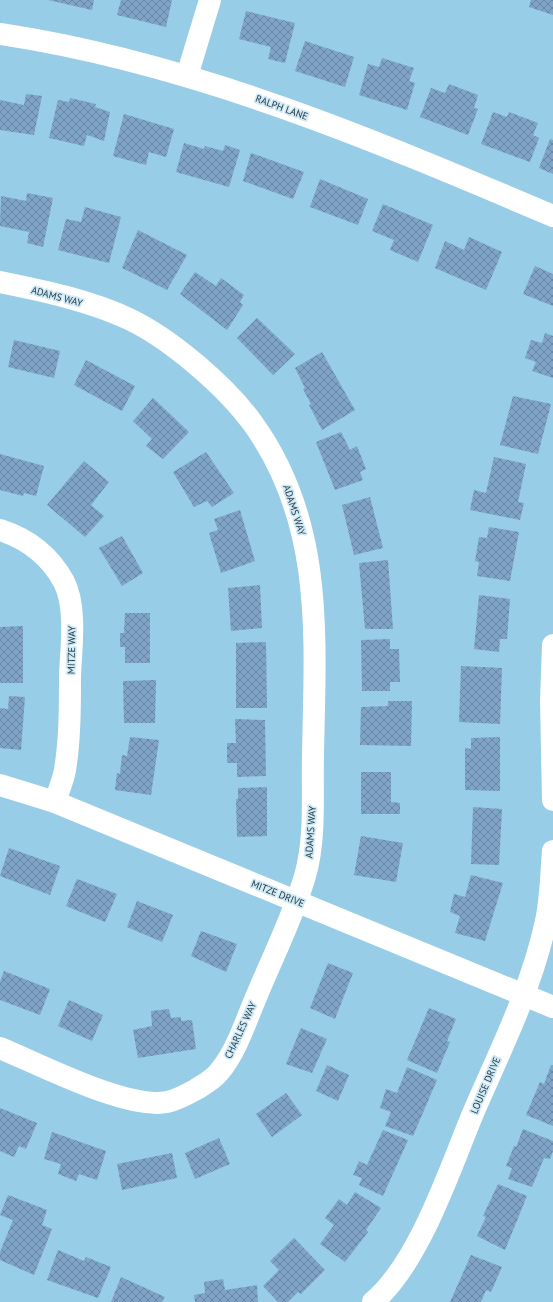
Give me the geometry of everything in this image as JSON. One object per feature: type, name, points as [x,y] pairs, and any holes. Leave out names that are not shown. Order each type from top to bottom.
[{"type":"street","points":[[187,76],[210,0]]},
{"type":"street","name":"RALPH LANE","points":[[0,34],[87,51],[187,76],[286,108],[466,179],[553,216]]},
{"type":"street","name":"ADAMS WAY","points":[[0,282],[73,299],[129,319],[157,336],[192,361],[227,392],[257,430],[288,486],[302,525],[309,562],[313,598],[315,650],[312,837],[306,875],[296,901]]},
{"type":"street","name":"MITZE WAY","points":[[0,530],[31,544],[51,562],[65,584],[70,600],[72,628],[69,743],[65,772],[55,802]]},
{"type":"street","points":[[553,644],[550,701],[553,800]]},
{"type":"street","name":"MITZE DRIVE","points":[[0,785],[55,802],[553,1007]]},
{"type":"street","name":"LOUISE DRIVE","points":[[373,1302],[393,1282],[410,1255],[427,1221],[523,995],[546,919],[553,851]]},
{"type":"street","name":"CHARLES WAY","points":[[0,1048],[98,1089],[135,1101],[166,1102],[184,1096],[208,1082],[220,1072],[236,1045],[296,901]]},
{"type":"building","points":[[48,0],[94,0],[92,10]]},
{"type":"building","points":[[121,0],[172,0],[166,27],[117,15]]},
{"type":"building","points":[[531,0],[553,0],[553,15],[529,7]]},
{"type":"building","points":[[246,11],[295,23],[285,63],[268,59],[271,47],[239,39]]},
{"type":"building","points":[[305,41],[354,57],[345,87],[295,71]]},
{"type":"building","points":[[382,58],[414,68],[409,81],[415,83],[407,110],[359,95],[368,64],[379,67]]},
{"type":"building","points":[[449,84],[478,95],[474,108],[478,109],[468,135],[420,117],[431,88],[445,93]]},
{"type":"building","points":[[26,94],[42,96],[34,135],[0,130],[0,100],[24,105]]},
{"type":"building","points":[[70,98],[96,104],[95,107],[110,112],[104,141],[87,135],[84,146],[49,138],[58,100],[69,102]]},
{"type":"building","points":[[493,112],[507,117],[509,112],[538,123],[533,135],[539,138],[530,162],[481,144]]},
{"type":"building","points":[[124,114],[174,129],[166,157],[149,152],[146,165],[113,156]]},
{"type":"building","points":[[550,139],[553,140],[553,174],[539,168]]},
{"type":"building","points":[[184,143],[204,149],[205,146],[223,151],[225,145],[240,150],[229,187],[176,172]]},
{"type":"building","points":[[251,153],[304,172],[293,199],[243,181]]},
{"type":"building","points":[[320,179],[368,199],[358,225],[310,207]]},
{"type":"building","points":[[27,193],[53,198],[43,247],[27,243],[29,232],[0,226],[1,196],[26,201]]},
{"type":"building","points":[[383,204],[433,225],[418,262],[390,250],[394,240],[372,231]]},
{"type":"building","points":[[85,207],[121,217],[109,263],[58,250],[66,219],[81,222]]},
{"type":"building","points":[[138,230],[187,255],[167,290],[122,268]]},
{"type":"building","points":[[469,237],[502,252],[486,290],[435,268],[445,241],[464,250]]},
{"type":"building","points":[[535,266],[553,274],[553,306],[523,294]]},
{"type":"building","points":[[195,272],[216,286],[221,278],[244,295],[240,302],[243,305],[227,330],[180,294]]},
{"type":"building","points":[[257,318],[295,354],[273,375],[237,338]]},
{"type":"building","points":[[545,333],[553,336],[553,378],[532,371],[536,362],[525,358],[531,340],[542,343]]},
{"type":"building","points":[[14,340],[60,351],[54,378],[8,367]]},
{"type":"building","points":[[322,352],[355,410],[322,430],[309,405],[311,404],[303,389],[305,388],[295,368]]},
{"type":"building","points":[[86,360],[135,386],[122,411],[74,385]]},
{"type":"building","points":[[513,396],[551,404],[538,454],[500,445]]},
{"type":"building","points":[[153,398],[189,432],[163,459],[146,446],[152,439],[133,421]]},
{"type":"building","points":[[341,432],[350,450],[357,446],[366,469],[360,472],[363,480],[335,490],[316,442]]},
{"type":"building","points":[[206,452],[234,493],[212,507],[207,501],[194,507],[173,472]]},
{"type":"building","points":[[0,454],[44,466],[36,496],[24,493],[23,496],[0,490]]},
{"type":"building","points":[[494,457],[526,464],[518,502],[524,503],[520,520],[470,510],[474,490],[486,493]]},
{"type":"building","points":[[84,461],[109,482],[91,505],[104,516],[85,537],[47,505]]},
{"type":"building","points":[[370,497],[383,548],[354,555],[342,505]]},
{"type":"building","points":[[240,510],[255,561],[221,573],[209,533],[218,530],[214,519]]},
{"type":"building","points":[[489,527],[519,532],[510,581],[477,576],[479,562],[475,561],[479,537],[487,538]]},
{"type":"building","points":[[122,536],[143,573],[122,586],[99,548]]},
{"type":"building","points":[[388,560],[393,629],[365,629],[359,563]]},
{"type":"building","points":[[260,585],[262,628],[231,631],[228,588]]},
{"type":"building","points":[[479,595],[510,599],[507,639],[500,639],[499,652],[474,649]]},
{"type":"building","points":[[125,613],[150,613],[150,663],[125,663],[125,647],[120,647],[120,633],[124,633]]},
{"type":"building","points":[[23,626],[23,683],[0,683],[0,627]]},
{"type":"building","points":[[390,639],[390,649],[399,649],[400,682],[390,682],[390,691],[362,691],[361,640]]},
{"type":"building","points":[[266,642],[267,708],[236,708],[236,643]]},
{"type":"building","points":[[461,666],[502,668],[500,724],[459,722]]},
{"type":"building","points":[[156,680],[155,723],[124,723],[123,681]]},
{"type":"building","points":[[9,696],[25,697],[21,750],[0,748],[0,708],[8,709]]},
{"type":"building","points":[[388,701],[412,701],[411,746],[360,745],[361,707],[388,706]]},
{"type":"building","points":[[235,719],[265,720],[266,776],[237,777],[237,763],[227,763],[227,743],[236,743]]},
{"type":"building","points":[[130,737],[159,740],[151,795],[115,790],[117,773],[120,774],[122,755],[127,756]]},
{"type":"building","points":[[500,737],[500,791],[465,790],[465,748],[471,749],[471,738]]},
{"type":"building","points":[[361,772],[391,772],[391,802],[400,803],[400,814],[361,814]]},
{"type":"building","points":[[267,787],[267,836],[237,837],[236,799],[238,799],[238,788]]},
{"type":"building","points":[[473,807],[502,809],[499,865],[471,864]]},
{"type":"building","points":[[361,836],[403,843],[396,882],[354,875]]},
{"type":"building","points":[[9,848],[60,866],[50,895],[0,876]]},
{"type":"building","points":[[471,875],[503,883],[485,941],[455,933],[460,916],[450,912],[454,894],[465,897]]},
{"type":"building","points":[[77,879],[117,894],[105,922],[66,906]]},
{"type":"building","points":[[137,901],[173,915],[162,942],[127,927]]},
{"type":"building","points":[[201,931],[237,944],[226,972],[191,956]]},
{"type":"building","points":[[328,963],[353,973],[335,1019],[310,1008]]},
{"type":"building","points":[[4,971],[50,989],[40,1015],[0,1000],[0,982]]},
{"type":"building","points":[[69,1000],[103,1015],[92,1041],[58,1026]]},
{"type":"building","points":[[429,1008],[456,1019],[447,1041],[450,1042],[437,1073],[407,1060]]},
{"type":"building","points":[[169,1009],[171,1018],[181,1017],[181,1021],[192,1020],[196,1049],[138,1058],[133,1030],[152,1026],[151,1011]]},
{"type":"building","points":[[301,1028],[327,1039],[312,1073],[286,1064]]},
{"type":"building","points":[[327,1065],[349,1075],[338,1101],[316,1091]]},
{"type":"building","points":[[551,1065],[553,1065],[553,1126],[526,1115],[540,1082],[544,1084]]},
{"type":"building","points":[[407,1067],[437,1080],[413,1136],[385,1126],[391,1112],[380,1108],[386,1089],[397,1093]]},
{"type":"building","points":[[286,1093],[302,1115],[272,1137],[256,1114]]},
{"type":"building","points":[[0,1108],[37,1123],[26,1149],[19,1146],[14,1157],[0,1151]]},
{"type":"building","points":[[523,1129],[553,1141],[553,1151],[550,1159],[544,1158],[532,1187],[508,1179],[512,1168],[506,1166]]},
{"type":"building","points":[[383,1130],[408,1140],[383,1196],[359,1185],[362,1178],[353,1175],[359,1161],[367,1165]]},
{"type":"building","points":[[52,1132],[106,1151],[97,1180],[79,1174],[76,1181],[58,1174],[61,1164],[44,1159]]},
{"type":"building","points":[[219,1138],[230,1164],[195,1179],[185,1153]]},
{"type":"building","points":[[172,1153],[177,1178],[122,1190],[117,1164]]},
{"type":"building","points":[[498,1184],[527,1196],[505,1250],[477,1236],[486,1217],[483,1216]]},
{"type":"building","points":[[355,1192],[381,1208],[366,1230],[368,1232],[345,1262],[320,1244],[334,1225],[325,1218],[339,1199],[347,1205]]},
{"type":"building","points":[[8,1195],[47,1210],[42,1225],[52,1229],[34,1275],[0,1260],[0,1252],[13,1220],[0,1215]]},
{"type":"building","points":[[294,1238],[325,1270],[301,1294],[298,1292],[288,1302],[278,1302],[263,1286],[279,1270],[270,1261]]},
{"type":"building","points":[[58,1250],[84,1261],[86,1257],[111,1267],[98,1298],[47,1280]]},
{"type":"building","points":[[471,1255],[502,1267],[491,1292],[486,1290],[481,1302],[450,1302]]},
{"type":"building","points":[[121,1277],[165,1297],[162,1302],[111,1302]]},
{"type":"building","points":[[223,1279],[225,1290],[257,1285],[258,1302],[195,1302],[194,1295],[205,1293],[204,1282]]}]
